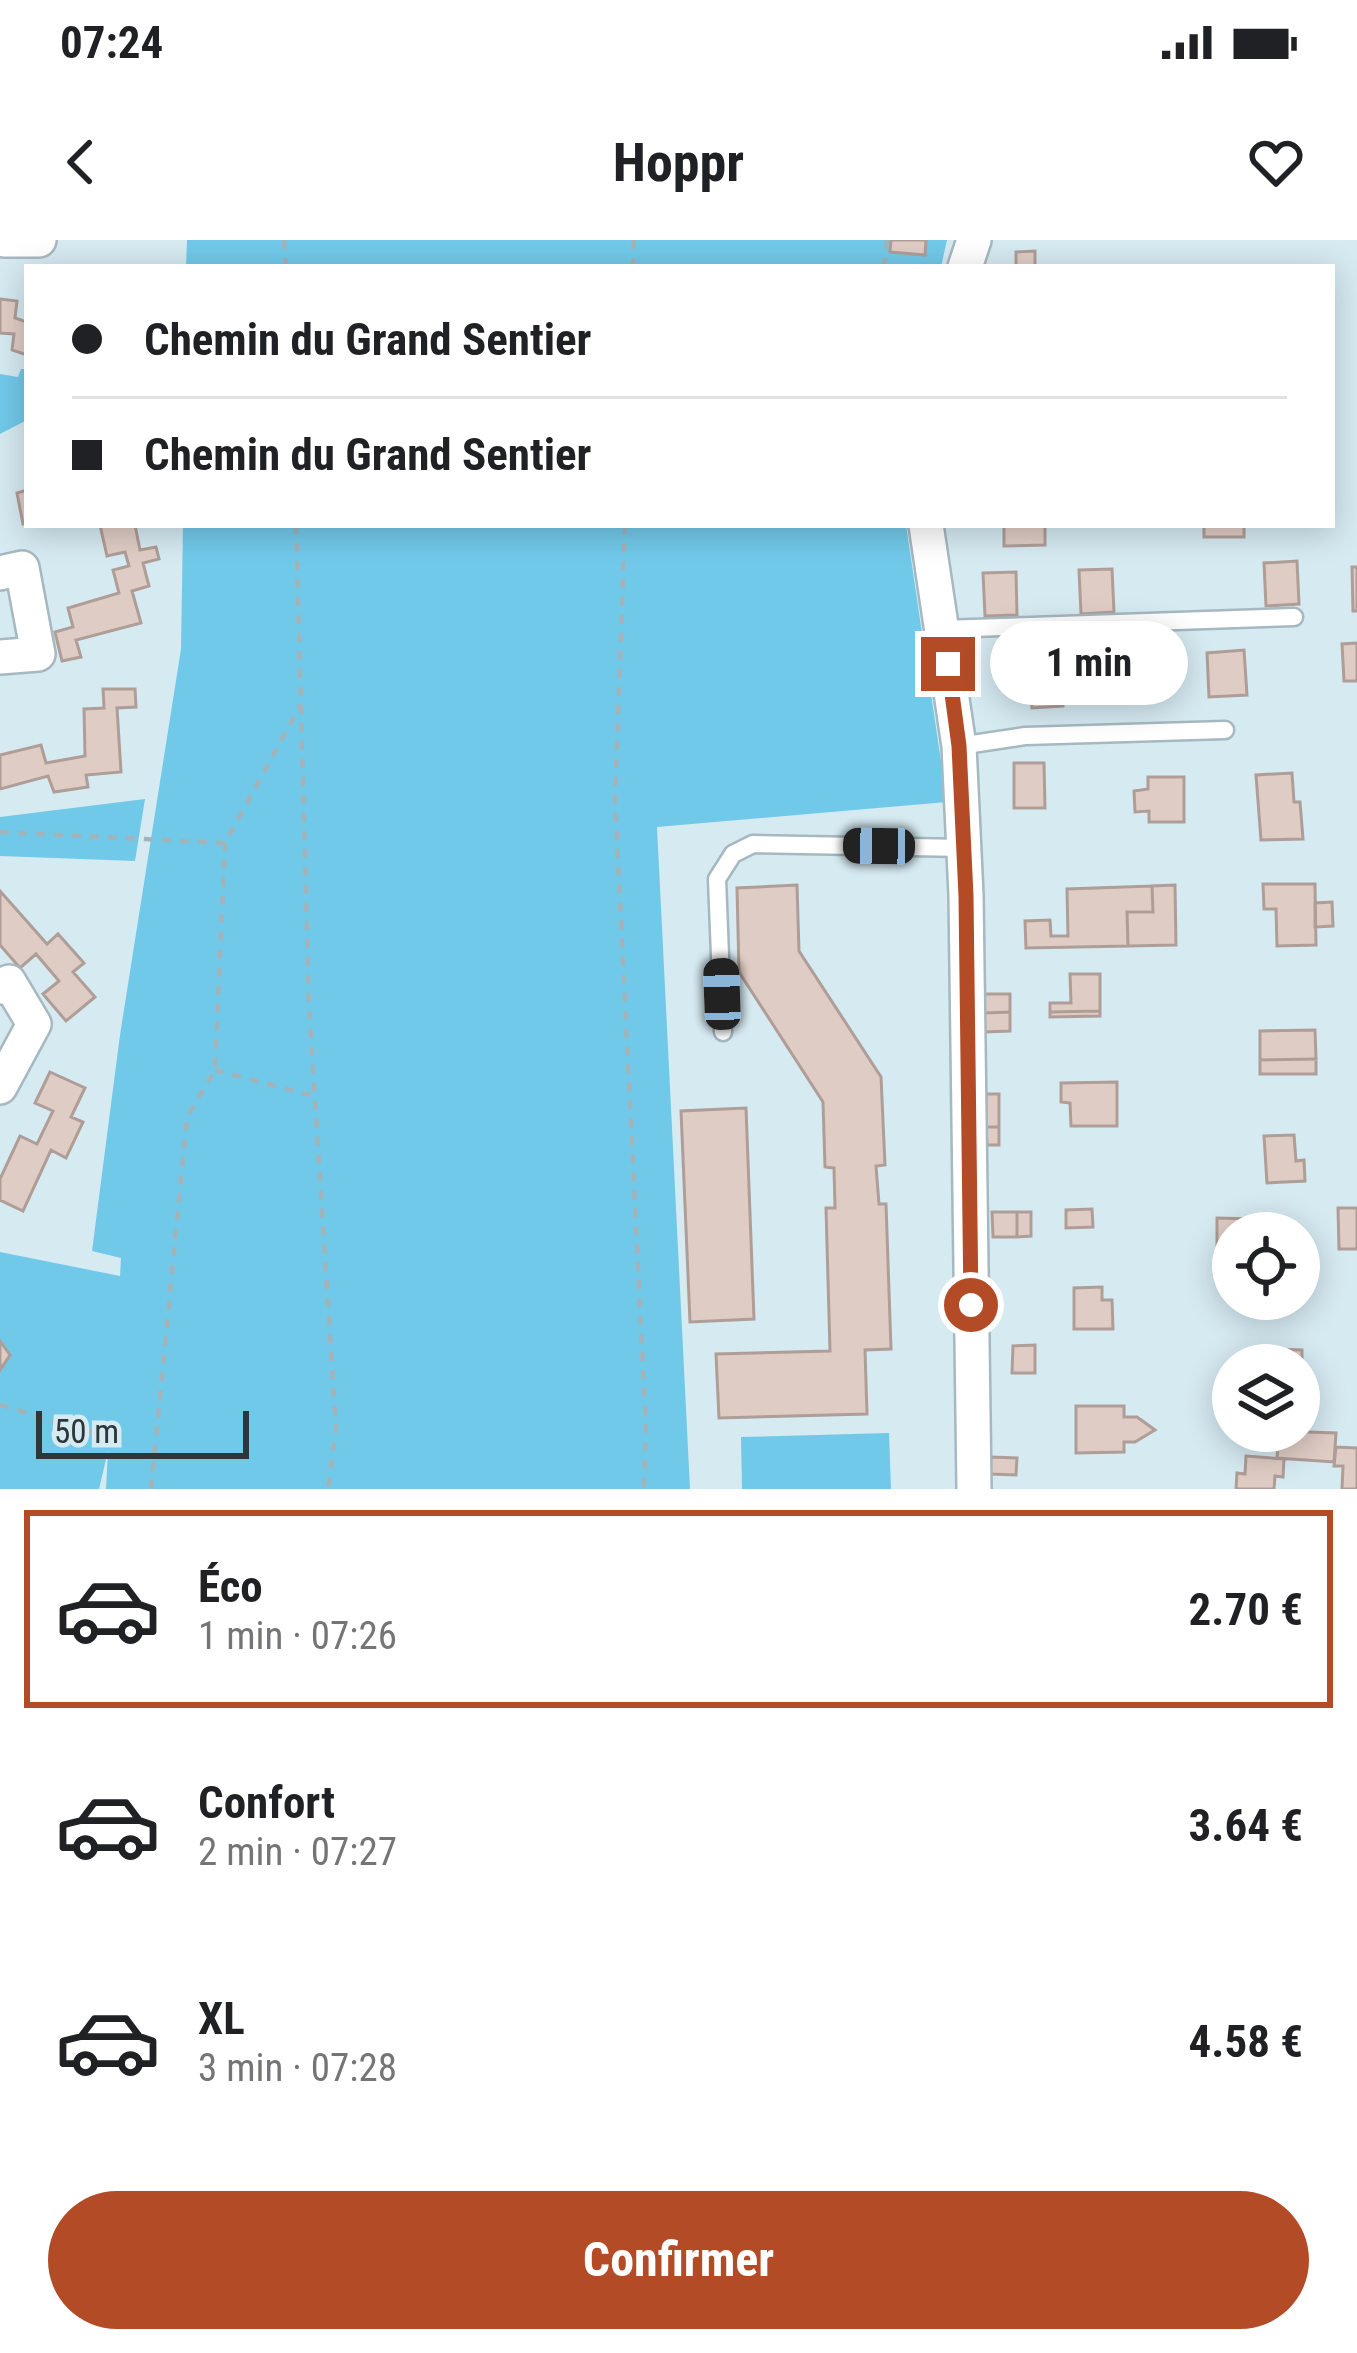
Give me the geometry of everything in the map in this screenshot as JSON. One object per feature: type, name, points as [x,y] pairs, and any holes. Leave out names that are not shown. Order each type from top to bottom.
[{"type":"street","points":[[4,240],[39,240]]},
{"type":"street","points":[[926,528],[959,746],[974,1489]]},
{"type":"street","points":[[0,573],[22,568],[38,654],[0,657]]},
{"type":"street","points":[[0,987],[9,982],[34,1024],[0,1087]]},
{"type":"lane","points":[[941,629],[1294,616]]},
{"type":"lane","points":[[959,746],[1025,736],[1225,730]]},
{"type":"lane","points":[[723,1032],[717,879],[733,854],[753,844],[964,848]]},
{"type":"path","points":[[296,528],[308,1006],[336,1429],[328,1489]]},
{"type":"path","points":[[625,528],[615,799],[646,1430],[644,1489]]},
{"type":"path","points":[[151,1489],[187,1117],[215,1070],[225,843],[303,698]]},
{"type":"path","points":[[0,832],[225,843]]},
{"type":"path","points":[[215,1070],[314,1096]]},
{"type":"path","points":[[0,1405],[100,1434]]},
{"type":"shaded area","points":[[187,240],[947,240],[942,264],[186,264]]},
{"type":"shaded area","points":[[24,369],[24,422],[0,434],[0,374],[18,377]]},
{"type":"shaded area","points":[[183,528],[906,528],[947,802],[657,827],[690,1489],[106,1489],[108,1451],[99,1489],[0,1489],[0,1252],[120,1276],[121,1258],[92,1251],[120,1035],[181,649]]},
{"type":"shaded area","points":[[145,799],[135,861],[0,856],[0,817]]},
{"type":"shaded area","points":[[889,1433],[891,1489],[742,1489],[741,1437]]},
{"type":"building","points":[[891,240],[926,240],[925,255],[890,252]]},
{"type":"building","points":[[1035,251],[1035,264],[1016,264],[1016,252]]},
{"type":"building","points":[[0,299],[17,301],[15,318],[24,321],[24,354],[12,350],[14,334],[0,333]]},
{"type":"building","points":[[24,491],[23,524],[17,493]]},
{"type":"building","points":[[101,528],[136,528],[140,550],[156,547],[159,559],[143,563],[149,586],[132,591],[141,623],[76,640],[81,657],[62,661],[55,632],[73,627],[68,608],[119,593],[113,570],[129,566],[125,552],[107,556]]},
{"type":"building","points":[[1004,528],[1045,528],[1045,545],[1004,546]]},
{"type":"building","points":[[1204,528],[1244,528],[1244,537],[1204,537]]},
{"type":"building","points":[[1297,561],[1299,604],[1266,606],[1264,563]]},
{"type":"building","points":[[1352,567],[1357,567],[1357,611],[1353,611]]},
{"type":"building","points":[[1112,569],[1114,612],[1081,614],[1079,570]]},
{"type":"building","points":[[1016,572],[1017,615],[985,616],[983,573]]},
{"type":"building","points":[[1357,643],[1357,681],[1344,681],[1342,644]]},
{"type":"building","points":[[1244,650],[1247,695],[1209,697],[1207,653]]},
{"type":"building","points":[[1030,657],[1030,662],[1064,659],[1063,706],[1032,708],[1030,684],[1013,685],[1011,658]]},
{"type":"building","points":[[103,689],[135,689],[136,707],[117,708],[121,772],[86,775],[88,787],[54,792],[48,776],[0,789],[0,755],[41,745],[46,763],[85,756],[84,709],[104,708]]},
{"type":"building","points":[[1014,763],[1044,763],[1045,808],[1014,808]]},
{"type":"building","points":[[1292,773],[1303,839],[1261,840],[1256,775]]},
{"type":"building","points":[[1148,777],[1184,777],[1184,822],[1149,822],[1149,811],[1135,812],[1134,791],[1148,789]]},
{"type":"building","points":[[1263,884],[1315,884],[1316,945],[1277,946],[1276,909],[1264,909]]},
{"type":"building","points":[[797,885],[799,951],[881,1077],[885,1165],[876,1166],[879,1204],[886,1204],[891,1349],[865,1350],[867,1414],[719,1418],[716,1354],[830,1351],[826,1208],[835,1208],[834,1168],[825,1167],[823,1102],[739,972],[737,888]]},
{"type":"building","points":[[1175,885],[1176,945],[1128,946],[1127,912],[1153,912],[1152,886]]},
{"type":"building","points":[[1152,886],[1153,912],[1127,912],[1128,946],[1026,948],[1025,921],[1050,920],[1051,936],[1068,936],[1067,889]]},
{"type":"building","points":[[0,891],[47,944],[58,934],[84,963],[73,972],[95,997],[66,1021],[43,994],[59,981],[36,954],[20,968],[0,945]]},
{"type":"building","points":[[1332,902],[1333,926],[1315,927],[1315,903]]},
{"type":"building","points":[[1070,974],[1100,974],[1100,1011],[1050,1012],[1050,1003],[1071,1003]]},
{"type":"building","points":[[983,994],[1010,994],[1010,1012],[984,1013]]},
{"type":"building","points":[[1100,1011],[1100,1016],[1050,1017],[1050,1012]]},
{"type":"building","points":[[1010,1012],[1010,1031],[984,1032],[984,1013]]},
{"type":"building","points":[[1315,1030],[1316,1059],[1260,1060],[1260,1031]]},
{"type":"building","points":[[1316,1059],[1316,1074],[1260,1074],[1260,1060]]},
{"type":"building","points":[[50,1072],[85,1088],[71,1117],[83,1122],[66,1158],[51,1150],[23,1211],[0,1200],[0,1179],[20,1136],[37,1144],[53,1111],[35,1103]]},
{"type":"building","points":[[1117,1082],[1117,1126],[1071,1126],[1070,1103],[1061,1102],[1061,1083]]},
{"type":"building","points":[[986,1094],[999,1094],[999,1127],[986,1127]]},
{"type":"building","points":[[746,1108],[754,1319],[690,1322],[681,1111]]},
{"type":"building","points":[[986,1127],[999,1127],[999,1145],[987,1145]]},
{"type":"building","points":[[1294,1135],[1296,1161],[1304,1160],[1305,1181],[1267,1183],[1264,1136]]},
{"type":"building","points":[[1338,1208],[1357,1208],[1357,1249],[1339,1249]]},
{"type":"building","points":[[1092,1209],[1093,1227],[1066,1228],[1066,1210]]},
{"type":"building","points":[[992,1212],[1017,1212],[1017,1237],[993,1237]]},
{"type":"building","points":[[1017,1212],[1031,1212],[1031,1236],[1017,1237]]},
{"type":"building","points":[[1102,1287],[1102,1300],[1112,1300],[1113,1329],[1074,1329],[1074,1288]]},
{"type":"building","points":[[0,1341],[10,1355],[0,1370]]},
{"type":"building","points":[[1035,1345],[1035,1373],[1012,1373],[1013,1346]]},
{"type":"building","points":[[1076,1406],[1124,1406],[1124,1417],[1137,1417],[1155,1430],[1135,1442],[1124,1442],[1124,1452],[1076,1453]]},
{"type":"building","points":[[1320,1432],[1336,1433],[1334,1462],[1277,1458],[1277,1452],[1320,1452]]},
{"type":"building","points":[[1336,1447],[1357,1448],[1357,1489],[1342,1489],[1343,1466],[1334,1466]]},
{"type":"building","points":[[1246,1456],[1284,1459],[1283,1477],[1275,1476],[1274,1489],[1236,1489],[1237,1473],[1245,1474]]},
{"type":"building","points":[[991,1457],[1017,1458],[1016,1475],[990,1474]]},
{"type":"route","points":[[948,664],[959,746],[966,896],[971,1305]]}]
